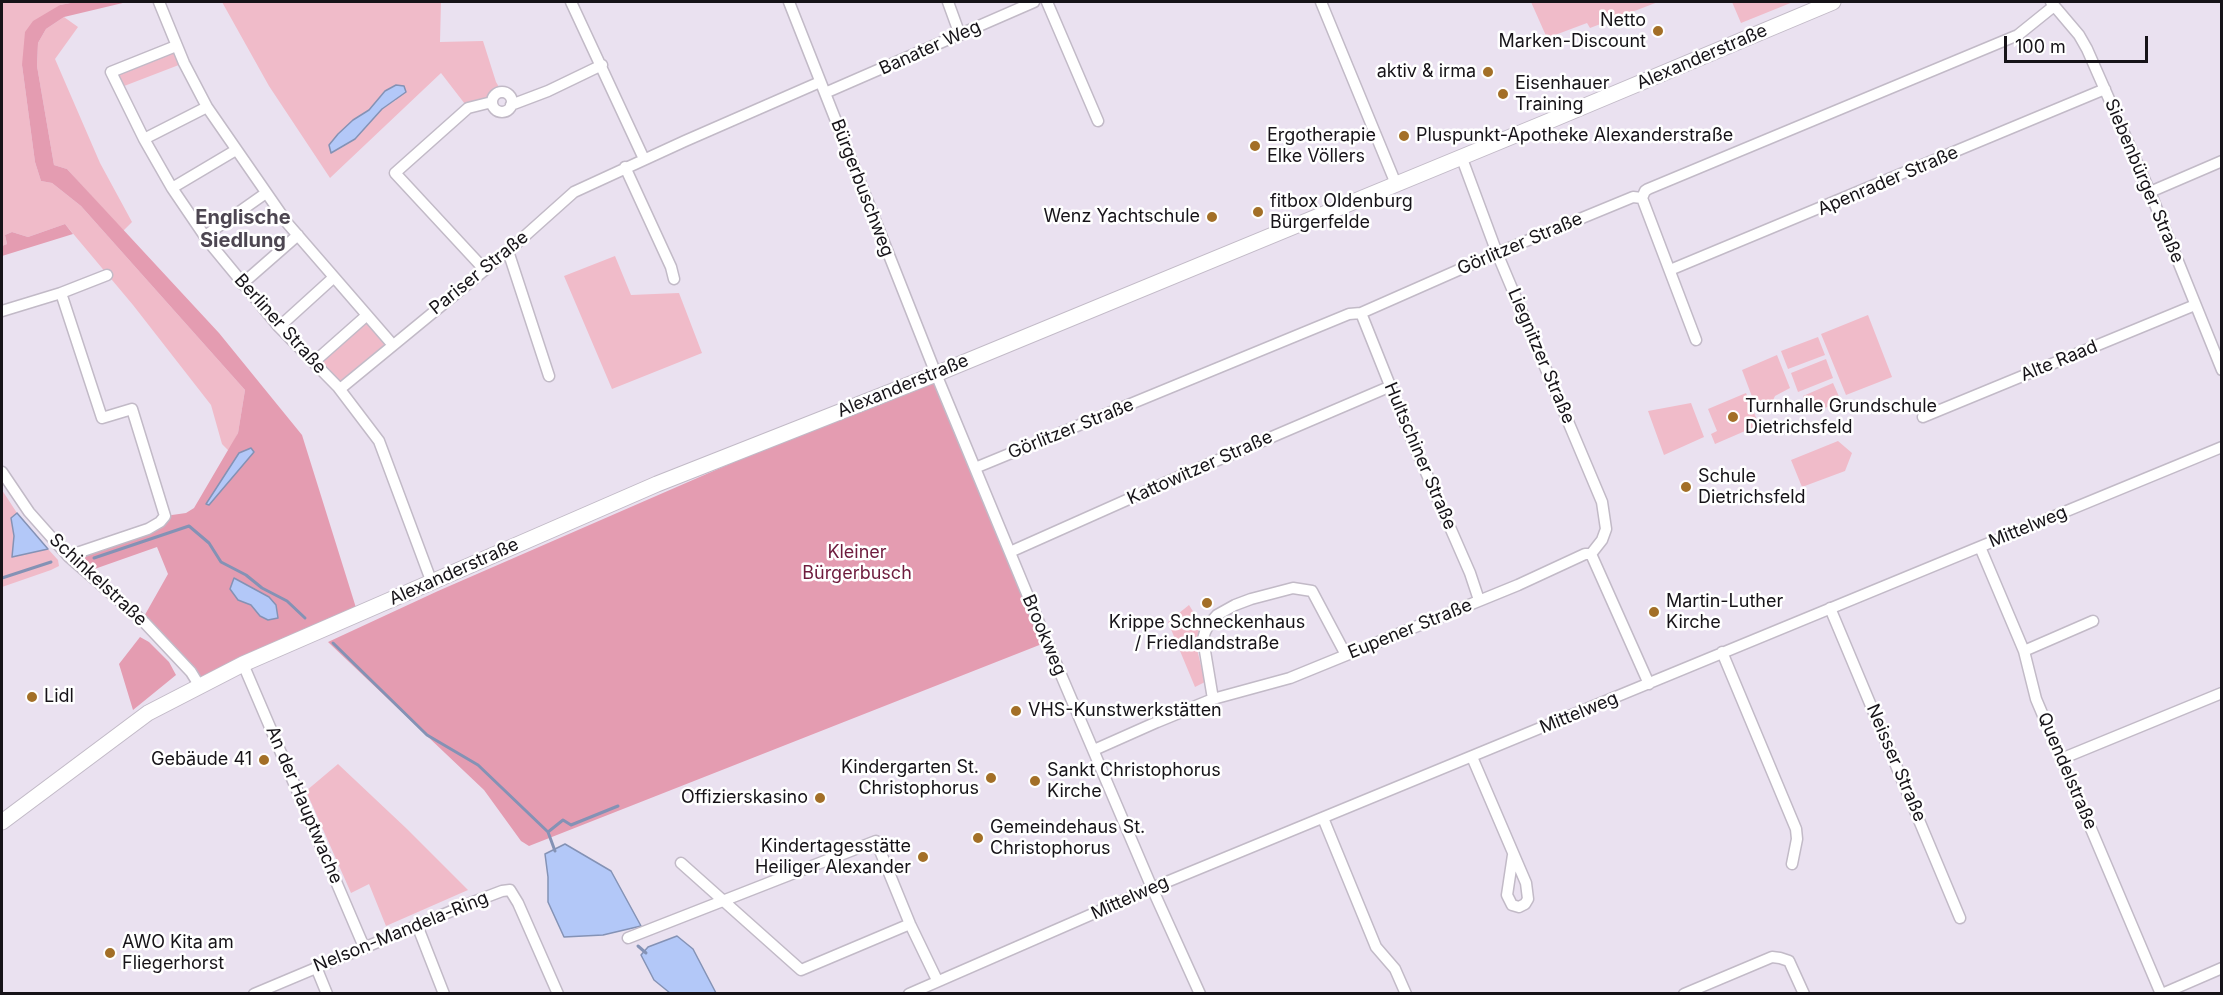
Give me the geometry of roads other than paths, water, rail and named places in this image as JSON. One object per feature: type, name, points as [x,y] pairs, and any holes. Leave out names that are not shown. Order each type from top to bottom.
[{"type":"main road","name":"Alexanderstraße","points":[[2,822],[148,713],[243,664],[657,484],[936,374],[1833,2]]},
{"type":"street","points":[[159,2],[176,46],[207,107],[236,150],[298,235],[392,344]]},
{"type":"street","points":[[571,2],[644,159]]},
{"type":"street","name":"Bürgerbuschweg","points":[[789,2],[936,374]]},
{"type":"street","points":[[948,2],[960,35]]},
{"type":"street","name":"Banater Weg","points":[[825,93],[1034,2]]},
{"type":"street","points":[[1047,2],[1098,121]]},
{"type":"street","points":[[1321,2],[1396,184]]},
{"type":"street","name":"Siebenbürger Straße","points":[[2053,4],[2083,42],[2105,89],[2150,192],[2222,370]]},
{"type":"street","name":"Görlitzer Straße","points":[[975,468],[1348,314],[1361,313],[1497,253],[1633,197],[1642,198],[1648,189],[2008,40],[2018,35],[2053,4]]},
{"type":"street","name":"Berliner Straße","points":[[176,46],[111,72],[144,139],[172,188],[205,236],[279,327],[340,389],[379,441],[432,583]]},
{"type":"street","points":[[484,269],[395,173],[468,108],[492,102],[495,109],[501,112],[507,110],[511,105],[548,91],[602,65]]},
{"type":"street","name":"Pariser Straße","points":[[340,389],[508,251],[574,192],[625,167],[820,82]]},
{"type":"street","name":"Apenrader Straße","points":[[1670,270],[2105,89]]},
{"type":"street","points":[[144,139],[207,107]]},
{"type":"street","points":[[172,188],[236,150]]},
{"type":"street","name":"Liegnitzer Straße","points":[[1461,156],[1497,253],[1602,502],[1606,529],[1602,540],[1591,554]]},
{"type":"street","points":[[2150,192],[2222,161]]},
{"type":"street","points":[[625,167],[671,267],[674,279]]},
{"type":"street","points":[[205,236],[266,193]]},
{"type":"street","points":[[1642,198],[1696,340]]},
{"type":"street","points":[[242,284],[298,235]]},
{"type":"street","points":[[508,251],[549,376]]},
{"type":"street","points":[[2,311],[61,293],[107,275]]},
{"type":"street","points":[[279,327],[333,278]]},
{"type":"street","points":[[61,293],[102,418],[132,409],[165,516],[148,529],[68,556]]},
{"type":"street","name":"Alte Raad","points":[[1923,417],[2195,305]]},
{"type":"street","name":"Hultschiner Straße","points":[[1361,313],[1411,438],[1470,573],[1479,600]]},
{"type":"street","points":[[314,362],[366,316]]},
{"type":"street","name":"Brookweg","points":[[936,374],[1152,888],[1200,993]]},
{"type":"street","name":"Kattowitzer Straße","points":[[1010,552],[1391,386]]},
{"type":"street","name":"Mittelweg","points":[[909,993],[1152,888],[2222,447]]},
{"type":"street","name":"Schinkelstraße","points":[[2,472],[29,512],[68,556],[144,622],[191,672],[199,685]]},
{"type":"street","name":"Quendelstraße","points":[[1980,547],[2024,651],[2036,699],[2162,993]]},
{"type":"street","name":"Eupener Straße","points":[[1094,750],[1213,699],[1290,678],[1585,554],[1591,554]]},
{"type":"street","points":[[1591,554],[1648,684]]},
{"type":"street","points":[[1213,699],[1203,639],[1205,632],[1218,615],[1251,599],[1293,588],[1312,591],[1346,655]]},
{"type":"street","name":"Neisser Straße","points":[[1830,608],[1960,918]]},
{"type":"street","points":[[2024,651],[2093,621]]},
{"type":"street","points":[[1722,652],[1796,829],[1797,839],[1792,864]]},
{"type":"street","name":"An der Hauptwache","points":[[243,664],[364,947]]},
{"type":"street","points":[[2061,759],[2222,693]]},
{"type":"street","points":[[1472,757],[1512,855]]},
{"type":"street","points":[[1323,818],[1376,947],[1395,969],[1406,993]]},
{"type":"street","points":[[628,938],[876,841],[910,924],[937,980]]},
{"type":"street","points":[[681,863],[801,970],[910,924]]},
{"type":"street","name":"Nelson-Mandela-Ring","points":[[254,993],[417,925],[502,891],[510,890],[558,993]]},
{"type":"street","points":[[417,925],[444,993]]},
{"type":"street","points":[[1684,993],[1772,957],[1789,961],[1804,993]]},
{"type":"street","points":[[316,967],[327,993]]},
{"type":"street","points":[[2162,993],[2222,968]]},
{"type":"water","points":[[396,85],[404,86],[406,92],[382,109],[355,139],[331,153],[329,145],[338,134],[353,120],[369,110],[385,91]]},
{"type":"water","points":[[251,448],[254,452],[209,505],[206,504],[239,453]]},
{"type":"water","points":[[17,513],[48,549],[12,557],[14,536],[11,518]]},
{"type":"water","points":[[234,578],[269,597],[276,605],[278,618],[268,620],[260,616],[251,605],[238,600],[230,589]]},
{"type":"water","points":[[565,844],[611,871],[641,926],[603,935],[564,937],[548,902],[545,854]]},
{"type":"water","points":[[677,936],[693,949],[716,993],[670,993],[654,980],[641,955],[648,947]]},
{"type":"waterway","points":[[94,558],[189,526],[209,543],[221,562],[287,601],[305,618]]},
{"type":"waterway","points":[[2,578],[51,562]]},
{"type":"waterway","points":[[333,643],[427,735],[478,765],[548,832],[555,851]]},
{"type":"waterway","points":[[548,832],[563,820],[571,825],[618,806]]},
{"type":"waterway","points":[[638,946],[646,953]]},
{"type":"place","name":"Netto Marken-Discount","points":[[1658,31]]},
{"type":"place","name":"aktiv & irma","points":[[1488,72]]},
{"type":"place","name":"Eisenhauer Training","points":[[1503,94]]},
{"type":"place","name":"Pluspunkt-Apotheke Alexanderstraße","points":[[1404,136]]},
{"type":"place","name":"Ergotherapie Elke Völlers","points":[[1255,146]]},
{"type":"place","name":"fitbox Oldenburg Bürgerfelde","points":[[1258,212]]},
{"type":"place","name":"Wenz Yachtschule","points":[[1212,217]]},
{"type":"place","name":"Turnhalle Grundschule Dietrichsfeld","points":[[1733,417]]},
{"type":"place","name":"Schule Dietrichsfeld","points":[[1686,487]]},
{"type":"place","name":"Krippe Schneckenhaus / Friedlandstraße","points":[[1207,603]]},
{"type":"place","name":"Martin-Luther Kirche","points":[[1654,612]]},
{"type":"place","name":"Lidl","points":[[32,697]]},
{"type":"place","name":"VHS-Kunstwerkstätten","points":[[1016,711]]},
{"type":"place","name":"Gebäude 41","points":[[264,760]]},
{"type":"place","name":"Kindergarten St. Christophorus","points":[[991,778]]},
{"type":"place","name":"Sankt Christophorus Kirche","points":[[1035,781]]},
{"type":"place","name":"Offizierskasino","points":[[820,798]]},
{"type":"place","name":"Gemeindehaus St. Christophorus","points":[[978,838]]},
{"type":"place","name":"Kindertagesstätte Heiliger Alexander","points":[[923,857]]},
{"type":"place","name":"AWO Kita am Fliegerhorst","points":[[110,953]]},
{"type":"district","name":"Englische Siedlung","points":[[243,230]]},
{"type":"park label","name":"Kleiner Bürgerbusch","points":[[857,563]]}]
